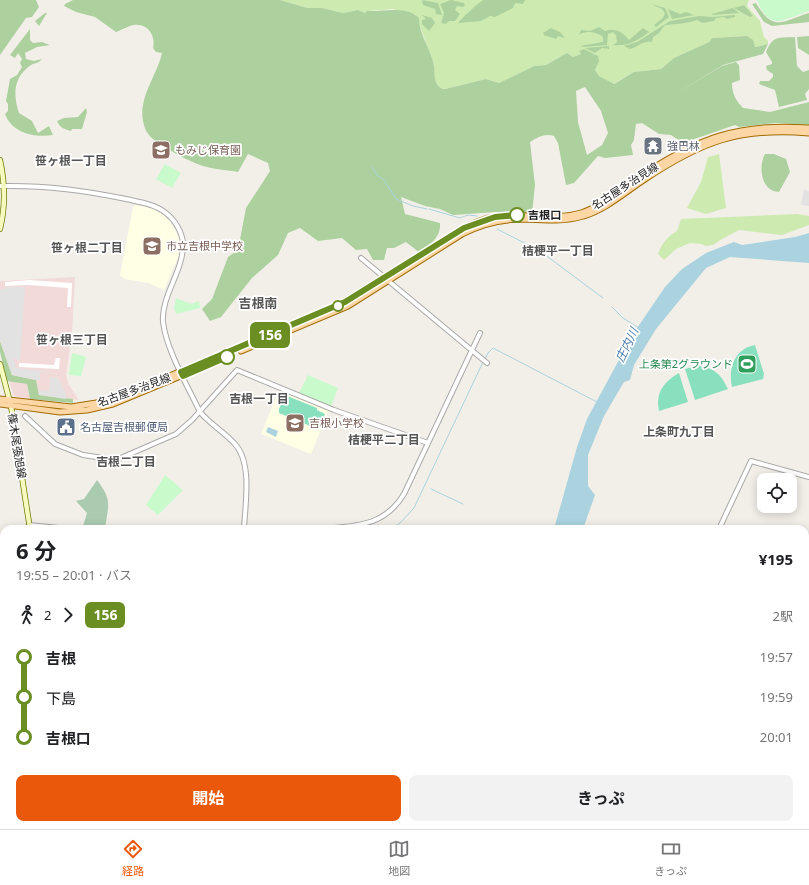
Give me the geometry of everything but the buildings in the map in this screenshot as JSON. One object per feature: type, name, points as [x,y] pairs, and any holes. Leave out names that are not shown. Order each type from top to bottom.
[{"type":"main road","name":"名古屋多治見線","points":[[0,399],[10,403],[60,412],[87,410],[114,404],[182,374],[336,312],[464,228],[482,220],[500,216],[566,216],[582,213],[595,207],[673,156],[705,140],[721,135],[759,128],[809,128]]},
{"type":"main road","name":"名古屋多治見線","points":[[387,279],[462,234],[479,226],[509,220],[566,220],[594,212],[673,160],[708,143],[749,133],[777,131],[809,132]]},
{"type":"main road","points":[[0,160],[5,206],[0,228]]},
{"type":"main road","name":"篠木尾張旭線","points":[[0,364],[10,403],[30,525]]},
{"type":"main road","name":"名古屋多治見線","points":[[0,404],[10,403]]},
{"type":"street","points":[[2,186],[57,186],[103,194],[155,206],[175,221],[181,233],[183,243],[182,253],[167,297],[163,321],[166,337],[200,412],[207,420],[235,443],[243,456],[246,466],[244,525]]},
{"type":"street","points":[[361,258],[485,361]]},
{"type":"street","points":[[364,525],[390,512],[404,494],[480,333]]},
{"type":"street","points":[[24,416],[55,444],[83,455],[112,460],[132,454],[169,438],[185,428],[237,370],[334,410],[428,443]]},
{"type":"street","points":[[721,525],[751,461],[809,477]]},
{"type":"shaded area","points":[[804,190],[809,191],[809,206],[801,205]]},
{"type":"shaded area","name":"市立吉根中学校","points":[[136,205],[151,208],[163,214],[173,225],[179,238],[179,255],[164,290],[148,283],[125,279],[120,275],[133,207]]},
{"type":"shaded area","points":[[75,277],[72,334],[66,375],[69,385],[79,400],[39,395],[36,380],[12,375],[0,341],[0,281]]},
{"type":"shaded area","points":[[5,287],[25,287],[20,360],[13,359],[17,368],[56,373],[40,372],[40,380],[12,375],[0,341],[0,289],[4,289]]},
{"type":"shaded area","points":[[50,377],[58,378],[66,394],[66,399],[39,395],[38,390],[49,391]]},
{"type":"shaded area","points":[[9,381],[27,384],[30,399],[14,396]]},
{"type":"shaded area","name":"吉根小学校","points":[[279,390],[329,410],[311,454],[261,434]]},
{"type":"shaded area","points":[[97,480],[105,493],[108,503],[106,525],[83,525],[87,513],[76,501],[84,499]]},
{"type":"green space","points":[[0,0],[36,0],[39,7],[32,17],[26,18],[0,55]]},
{"type":"green space","points":[[73,0],[280,0],[307,8],[322,8],[343,13],[358,10],[365,13],[367,11],[401,10],[413,14],[419,18],[421,30],[434,66],[436,82],[439,87],[445,89],[486,79],[499,83],[534,66],[546,65],[567,53],[573,57],[581,54],[579,51],[584,49],[598,56],[599,61],[595,70],[599,76],[614,84],[634,72],[661,69],[674,58],[709,42],[712,38],[747,36],[753,40],[755,47],[768,44],[763,54],[723,65],[675,94],[722,66],[736,62],[739,65],[740,80],[732,83],[732,87],[738,103],[743,108],[770,112],[809,102],[809,125],[776,123],[739,127],[735,125],[683,143],[671,135],[659,134],[642,123],[636,124],[634,140],[631,145],[633,155],[605,158],[598,156],[574,183],[566,185],[558,143],[554,136],[542,136],[530,142],[535,185],[532,214],[496,212],[453,215],[440,209],[425,206],[401,197],[405,214],[440,223],[439,233],[431,244],[420,253],[406,242],[394,248],[387,248],[384,260],[373,260],[367,249],[356,250],[342,238],[318,241],[300,228],[288,233],[278,255],[252,278],[221,317],[210,321],[202,309],[212,299],[228,257],[238,250],[246,208],[270,171],[268,163],[248,154],[238,172],[211,168],[185,158],[168,149],[154,139],[145,129],[142,109],[162,53],[156,52],[153,48],[154,43],[150,31],[143,26],[134,25],[116,32],[95,17],[76,12],[64,6]],"holes":[[[585,87],[601,111],[608,133],[602,145],[587,155],[578,122],[576,91]]]},
{"type":"green space","points":[[280,0],[749,0],[747,6],[760,21],[764,37],[768,41],[768,44],[755,47],[747,36],[712,38],[709,42],[674,58],[661,69],[634,72],[613,84],[599,76],[595,70],[597,66],[595,54],[579,51],[581,54],[573,57],[570,55],[560,57],[546,65],[534,66],[499,83],[486,79],[445,89],[439,87],[435,80],[434,65],[416,15],[393,9],[368,11],[365,13],[358,10],[343,13],[322,8],[307,8]]},
{"type":"green space","points":[[422,0],[438,3],[442,15],[436,14],[435,9],[423,5]]},
{"type":"green space","points":[[451,0],[464,3],[465,5],[463,7],[457,6],[455,10],[460,14],[455,21],[449,21],[446,24],[441,23],[444,13],[440,4]]},
{"type":"green space","points":[[483,0],[525,0],[523,4],[515,3],[513,8],[495,17],[490,16],[481,21],[458,23]]},
{"type":"green space","points":[[757,0],[809,0],[809,11],[785,20],[773,20],[767,17]]},
{"type":"green space","points":[[756,3],[768,18],[774,21],[785,21],[809,13],[809,22],[772,26],[764,22],[752,4]]},
{"type":"green space","points":[[651,4],[665,8],[669,17],[656,27],[654,25],[663,18],[665,13],[662,9]]},
{"type":"green space","points":[[744,5],[753,16],[750,17],[734,8]]},
{"type":"green space","points":[[733,8],[739,13],[712,15],[712,14]]},
{"type":"green space","points":[[668,9],[680,14],[686,12],[694,15],[672,19]]},
{"type":"green space","points":[[47,13],[39,26],[35,21]]},
{"type":"green space","points":[[422,15],[432,18],[435,23],[429,31],[422,24],[422,20],[426,19]]},
{"type":"green space","points":[[735,15],[735,17],[727,19],[724,17],[716,18],[714,21],[702,23],[697,20],[665,25],[659,33],[653,37],[652,42],[643,43],[630,49],[624,46],[637,42],[670,21],[699,16],[714,17]]},
{"type":"green space","points":[[599,27],[605,31],[619,31],[629,40],[643,28],[649,32],[641,38],[628,44],[613,45],[617,42],[616,35],[613,32],[608,34],[607,45],[580,46],[603,42],[603,37],[594,33],[585,32],[579,35],[581,30],[590,31]]},
{"type":"green space","points":[[551,28],[560,32],[565,38],[558,36],[556,39],[544,35],[543,33]]},
{"type":"green space","points":[[30,29],[30,40],[33,43],[42,42],[50,45],[37,47],[25,53],[26,59],[34,61],[42,59],[31,65],[21,75],[15,93],[17,106],[19,113],[32,121],[38,133],[49,126],[53,135],[38,136],[24,133],[13,126],[5,114],[8,111],[8,104],[6,101],[10,79],[17,75],[22,67],[20,63],[22,59],[18,53],[15,58],[10,55]]},
{"type":"green space","points":[[809,36],[809,55],[798,48],[797,37]]},
{"type":"green space","points":[[795,37],[797,66],[803,72],[809,70],[809,89],[805,94],[807,100],[779,107],[775,90],[759,84],[760,81],[769,81],[773,77],[773,74],[767,70],[766,66],[772,64],[772,62],[766,52],[771,43],[777,38]]},
{"type":"green space","points":[[609,46],[609,49],[602,48],[595,53],[585,48]]},
{"type":"green space","points":[[86,108],[87,112],[82,129],[72,129],[71,131],[62,128],[59,125],[57,121],[64,118],[78,117]]},
{"type":"green space","points":[[719,154],[726,208],[706,214],[687,208],[701,182],[708,157]]},
{"type":"green space","points":[[765,154],[774,154],[786,159],[790,172],[779,192],[768,188],[763,178],[762,165]]},
{"type":"green space","points":[[165,164],[181,173],[172,188],[156,179]]},
{"type":"green space","points":[[797,214],[809,216],[809,225],[782,235],[739,230],[713,245],[706,246],[690,243],[676,249],[664,260],[658,254],[665,241],[677,231],[681,219]]},
{"type":"green space","points":[[176,298],[191,304],[199,301],[200,308],[176,314],[174,308]]},
{"type":"green space","points":[[0,341],[12,375],[36,380],[39,395],[73,399],[73,403],[30,399],[27,384],[7,381],[0,352]]},
{"type":"green space","name":"上条第2グラウンド","points":[[755,345],[764,374],[763,379],[732,387],[731,373],[737,355],[748,347]]},
{"type":"green space","points":[[72,353],[86,357],[81,376],[69,375]]},
{"type":"green space","points":[[699,365],[717,373],[728,389],[695,400],[685,369]]},
{"type":"green space","points":[[679,373],[688,402],[659,411],[658,398],[662,388],[669,380]]},
{"type":"green space","points":[[308,375],[338,388],[331,406],[299,393]]},
{"type":"green space","points":[[285,395],[317,408],[317,410],[325,414],[320,426],[315,428],[279,413],[279,409]]},
{"type":"green space","points":[[165,475],[183,490],[158,515],[146,505]]},
{"type":"water","points":[[809,233],[809,263],[730,257],[706,268],[656,329],[634,365],[630,380],[624,382],[604,416],[588,455],[588,486],[595,495],[584,525],[555,525],[577,447],[587,419],[633,334],[665,287],[682,269],[706,253],[734,242],[742,245],[795,237]]},
{"type":"water","points":[[268,427],[278,431],[276,437],[266,432]]},
{"type":"pier","points":[[29,280],[72,283],[71,307],[67,307],[68,288],[29,285],[5,286],[5,282]]},
{"type":"pier","points":[[56,358],[60,358],[59,369],[19,367],[19,363],[54,365]]},
{"type":"waterway","points":[[372,167],[378,176],[384,180],[396,199],[413,206],[427,209]]},
{"type":"waterway","points":[[429,209],[460,218],[468,215],[477,216]]},
{"type":"waterway","points":[[497,229],[540,251],[603,298]]},
{"type":"waterway","name":"庄内川","points":[[612,307],[623,318],[639,328]]},
{"type":"waterway","points":[[485,359],[493,348],[597,402]]},
{"type":"waterway","points":[[397,525],[414,508],[483,362]]},
{"type":"waterway","points":[[431,489],[463,504]]},
{"type":"bus line","name":"156","points":[[227,357],[183,376],[181,372],[322,314],[345,302],[464,228],[495,217],[517,215]]},
{"type":"place","name":"強巴林","points":[[653,146]]},
{"type":"place","name":"もみじ保育園","points":[[161,150]]},
{"type":"place","name":"吉根口","points":[[517,215]]},
{"type":"place","name":"市立吉根中学校","points":[[152,246]]},
{"type":"place","name":"上条第2グラウンド","points":[[747,364]]},
{"type":"place","name":"吉根小学校","points":[[295,423]]},
{"type":"place","name":"名古屋吉根郵便局","points":[[66,427]]},
{"type":"district","name":"笹ヶ根一丁目","points":[[71,161]]},
{"type":"district","name":"笹ヶ根二丁目","points":[[87,248]]},
{"type":"district","name":"桔梗平一丁目","points":[[558,251]]},
{"type":"district","name":"吉根南","points":[[258,303]]},
{"type":"district","name":"笹ヶ根三丁目","points":[[72,340]]},
{"type":"district","name":"吉根一丁目","points":[[259,399]]},
{"type":"district","name":"上条町九丁目","points":[[679,432]]},
{"type":"district","name":"桔梗平二丁目","points":[[384,440]]},
{"type":"district","name":"吉根二丁目","points":[[126,462]]}]
